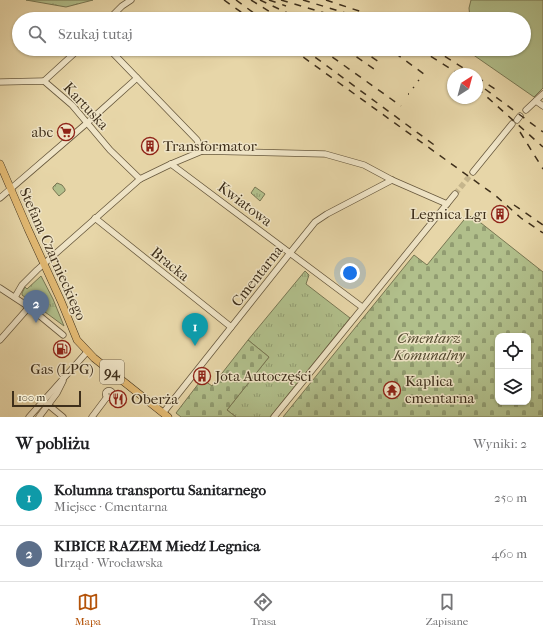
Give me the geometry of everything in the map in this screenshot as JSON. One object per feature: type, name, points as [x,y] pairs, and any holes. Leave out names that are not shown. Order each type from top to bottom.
[{"type":"main road","name":"Stefana Czarnieckiego","points":[[0,164],[62,301],[77,340],[87,352]]},
{"type":"main road","name":"94","points":[[87,352],[166,415]]},
{"type":"street","points":[[116,12],[131,0]]},
{"type":"street","points":[[44,81],[71,56]]},
{"type":"street","points":[[116,56],[197,140],[202,150]]},
{"type":"street","points":[[0,198],[88,124],[137,78]]},
{"type":"street","name":"Kartuska","points":[[0,82],[44,81],[72,104],[110,150],[140,179]]},
{"type":"street","points":[[526,110],[543,94]]},
{"type":"street","points":[[536,100],[543,106]]},
{"type":"street","points":[[473,172],[512,124]]},
{"type":"street","points":[[14,297],[22,285],[44,264],[140,179],[202,150],[325,154],[364,165],[392,180],[447,204]]},
{"type":"street","name":"Kwiatowa","points":[[171,164],[362,307]]},
{"type":"street","name":"Cmentarna","points":[[166,415],[231,327],[320,218],[392,180]]},
{"type":"street","points":[[274,417],[455,194]]},
{"type":"street","name":"Bracka","points":[[95,218],[231,327]]},
{"type":"street","points":[[0,288],[29,307],[63,335]]},
{"type":"street","points":[[0,340],[29,307]]},
{"type":"street","points":[[29,417],[87,352]]},
{"type":"street","points":[[39,417],[49,405],[65,377]]},
{"type":"street","points":[[92,417],[108,397]]},
{"type":"street","points":[[43,400],[63,417]]},
{"type":"green space","points":[[26,0],[93,0],[66,7]]},
{"type":"green space","points":[[471,0],[543,0],[543,88],[534,97],[475,56],[531,56],[531,12],[469,12]]},
{"type":"green space","points":[[57,183],[62,185],[65,189],[65,191],[59,196],[53,189]]},
{"type":"green space","points":[[255,187],[265,194],[260,201],[251,193]]},
{"type":"green space","name":"Cmentarz Komunalny","points":[[468,215],[481,223],[543,272],[543,417],[283,417],[414,255],[427,265]]},
{"type":"green space","points":[[305,271],[309,275],[306,284],[350,318],[270,417],[236,417],[227,410],[269,357],[248,340]]},
{"type":"green space","points":[[41,276],[53,299],[64,326],[22,295],[25,287],[27,289]]},
{"type":"green space","points":[[248,340],[269,357],[227,410],[236,417],[181,417],[176,413],[202,379],[212,386]]},
{"type":"tunnel","points":[[455,194],[473,172]]},
{"type":"railway","points":[[224,0],[241,12]]},
{"type":"railway","points":[[236,0],[252,12]]},
{"type":"railway","points":[[251,0],[270,12]]},
{"type":"railway","points":[[260,0],[285,12]]},
{"type":"railway","points":[[269,0],[286,6]]},
{"type":"railway","points":[[281,0],[321,12]]},
{"type":"railway","points":[[303,0],[342,12]]},
{"type":"railway","points":[[326,0],[362,12]]},
{"type":"railway","points":[[302,56],[496,196],[521,218],[543,233]]},
{"type":"railway","points":[[314,56],[437,147]]},
{"type":"railway","points":[[331,56],[401,106]]},
{"type":"railway","points":[[355,56],[374,69]]},
{"type":"railway","points":[[370,56],[379,62]]},
{"type":"railway","points":[[399,56],[424,74]]},
{"type":"railway","points":[[430,56],[449,68]]},
{"type":"railway","points":[[444,56],[463,68]]},
{"type":"railway","points":[[483,81],[495,89]]},
{"type":"railway","points":[[485,89],[543,132]]},
{"type":"railway","points":[[483,93],[543,147]]},
{"type":"railway","points":[[520,132],[543,169]]},
{"type":"railway","points":[[514,205],[543,225]]},
{"type":"place","name":"abc","points":[[66,132]]},
{"type":"place","name":"Transformator","points":[[150,146]]},
{"type":"place","name":"Legnica Lg1","points":[[500,214]]},
{"type":"place","name":"KIBICE RAZEM Miedź Legnica","points":[[36,323]]},
{"type":"place","name":"Kolumna transportu Sanitarnego","points":[[195,346]]},
{"type":"place","name":"Gas (LPG)","points":[[62,349]]},
{"type":"place","name":"Jota Autoczęści","points":[[202,376]]},
{"type":"place","name":"Kaplica cmentarna","points":[[392,390]]},
{"type":"place","name":"Oberża","points":[[118,399]]}]
